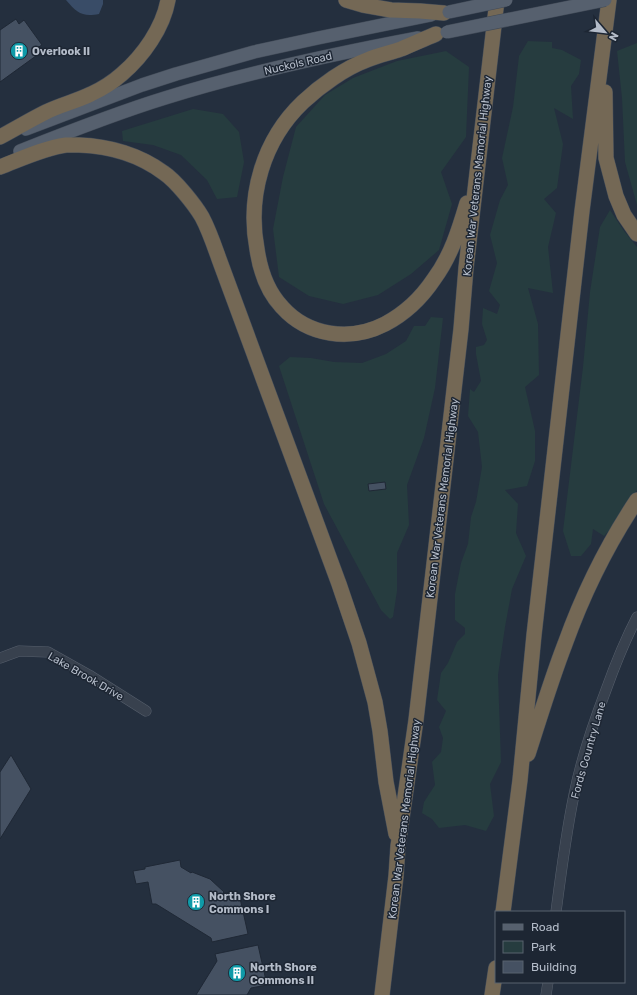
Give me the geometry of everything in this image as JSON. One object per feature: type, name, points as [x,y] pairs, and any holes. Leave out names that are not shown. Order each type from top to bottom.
[{"type":"highway","points":[[0,138],[46,112],[91,94],[108,85],[122,75],[138,59],[150,42],[160,25],[168,0]]},
{"type":"highway","points":[[346,0],[391,10],[446,12]]},
{"type":"highway","name":"Korean War Veterans Memorial Highway","points":[[382,995],[396,876],[398,846],[416,720],[461,329],[466,268],[498,0]]},
{"type":"highway","points":[[503,911],[520,780],[535,619],[582,212],[609,0]]},
{"type":"highway","points":[[606,24],[606,158],[616,196],[624,214],[637,234]]},
{"type":"highway","points":[[442,33],[366,60],[344,72],[304,101],[282,127],[272,142],[263,164],[254,202],[254,237],[264,278],[272,294],[283,308],[294,318],[316,330],[337,334],[349,334],[364,332],[385,324],[403,312],[418,298],[440,270],[456,237],[468,200],[485,104]]},
{"type":"highway","points":[[0,167],[45,150],[67,145],[102,147],[120,151],[143,160],[164,173],[177,185],[202,217],[208,229],[339,584],[359,643],[375,702],[386,782],[398,846]]},
{"type":"highway","points":[[520,780],[564,645],[575,618],[607,551],[637,500]]},
{"type":"highway","points":[[492,995],[495,975]]},
{"type":"main road","name":"Nuckols Road","points":[[0,138],[142,85],[254,52],[506,0]]},
{"type":"main road","name":"Nuckols Road","points":[[0,159],[105,118],[211,84],[325,56],[605,0]]},
{"type":"street","name":"Fords Country Lane","points":[[556,911],[564,848],[581,766],[594,722],[612,673],[637,617]]},
{"type":"street","name":"Lake Brook Drive","points":[[0,658],[19,651],[48,652],[146,711]]},
{"type":"street","points":[[546,995],[548,983]]},
{"type":"green space","points":[[528,41],[552,42],[552,48],[562,50],[581,60],[579,74],[571,86],[573,119],[554,108],[563,144],[557,188],[544,199],[556,213],[548,247],[553,293],[528,288],[538,324],[539,375],[525,387],[535,431],[535,461],[527,486],[505,490],[518,504],[516,533],[526,556],[512,589],[498,675],[501,762],[490,784],[494,816],[486,831],[465,825],[439,828],[432,819],[422,813],[424,802],[435,785],[432,762],[441,752],[443,738],[439,727],[446,711],[437,700],[441,673],[448,663],[457,642],[465,634],[465,628],[455,620],[455,594],[461,563],[468,544],[471,517],[476,502],[482,467],[478,432],[468,416],[470,389],[474,392],[481,381],[476,347],[484,345],[487,340],[482,324],[483,308],[497,314],[500,305],[489,291],[497,263],[490,235],[500,200],[508,185],[502,158],[513,107],[519,56]]},
{"type":"green space","points":[[637,43],[637,205],[625,162],[622,98],[617,51]]},
{"type":"green space","points":[[446,51],[469,67],[466,137],[441,172],[452,204],[439,250],[411,274],[378,295],[343,304],[309,296],[279,277],[273,229],[283,177],[296,127],[325,95],[353,78],[397,61]]},
{"type":"green space","points":[[193,109],[223,114],[239,132],[244,162],[237,197],[217,199],[207,180],[181,155],[153,145],[123,141],[122,131]]},
{"type":"green space","points":[[610,210],[637,247],[637,490],[618,521],[604,536],[593,529],[591,544],[581,556],[571,556],[563,531],[583,367],[590,292],[600,227]]},
{"type":"green space","points":[[431,317],[443,318],[435,388],[424,438],[407,485],[409,525],[397,553],[397,591],[393,617],[390,619],[381,610],[324,504],[279,366],[290,357],[311,358],[334,362],[362,363],[386,354],[406,341],[414,326],[425,326]]},
{"type":"water","points":[[66,0],[103,0],[103,4],[99,14],[88,15],[77,11]]},
{"type":"building","name":"Overlook II","points":[[16,19],[19,24],[24,20],[42,45],[37,48],[40,53],[0,82],[0,30]]},
{"type":"building","points":[[385,482],[386,489],[369,491],[368,484]]},
{"type":"building","points":[[11,755],[31,789],[0,839],[0,772]]},
{"type":"building","name":"North Shore Commons I","points":[[180,860],[181,867],[191,873],[192,872],[210,879],[224,892],[223,893],[233,900],[240,898],[248,934],[212,942],[211,938],[156,904],[152,904],[148,882],[136,884],[133,871]]},
{"type":"building","name":"North Shore Commons II","points":[[258,945],[267,985],[251,988],[247,995],[196,995],[217,961],[215,954]]},
{"type":"place","name":"Overlook II","points":[[19,51]]},
{"type":"place","name":"North Shore Commons I","points":[[196,902]]},
{"type":"place","name":"North Shore Commons II","points":[[237,973]]}]
